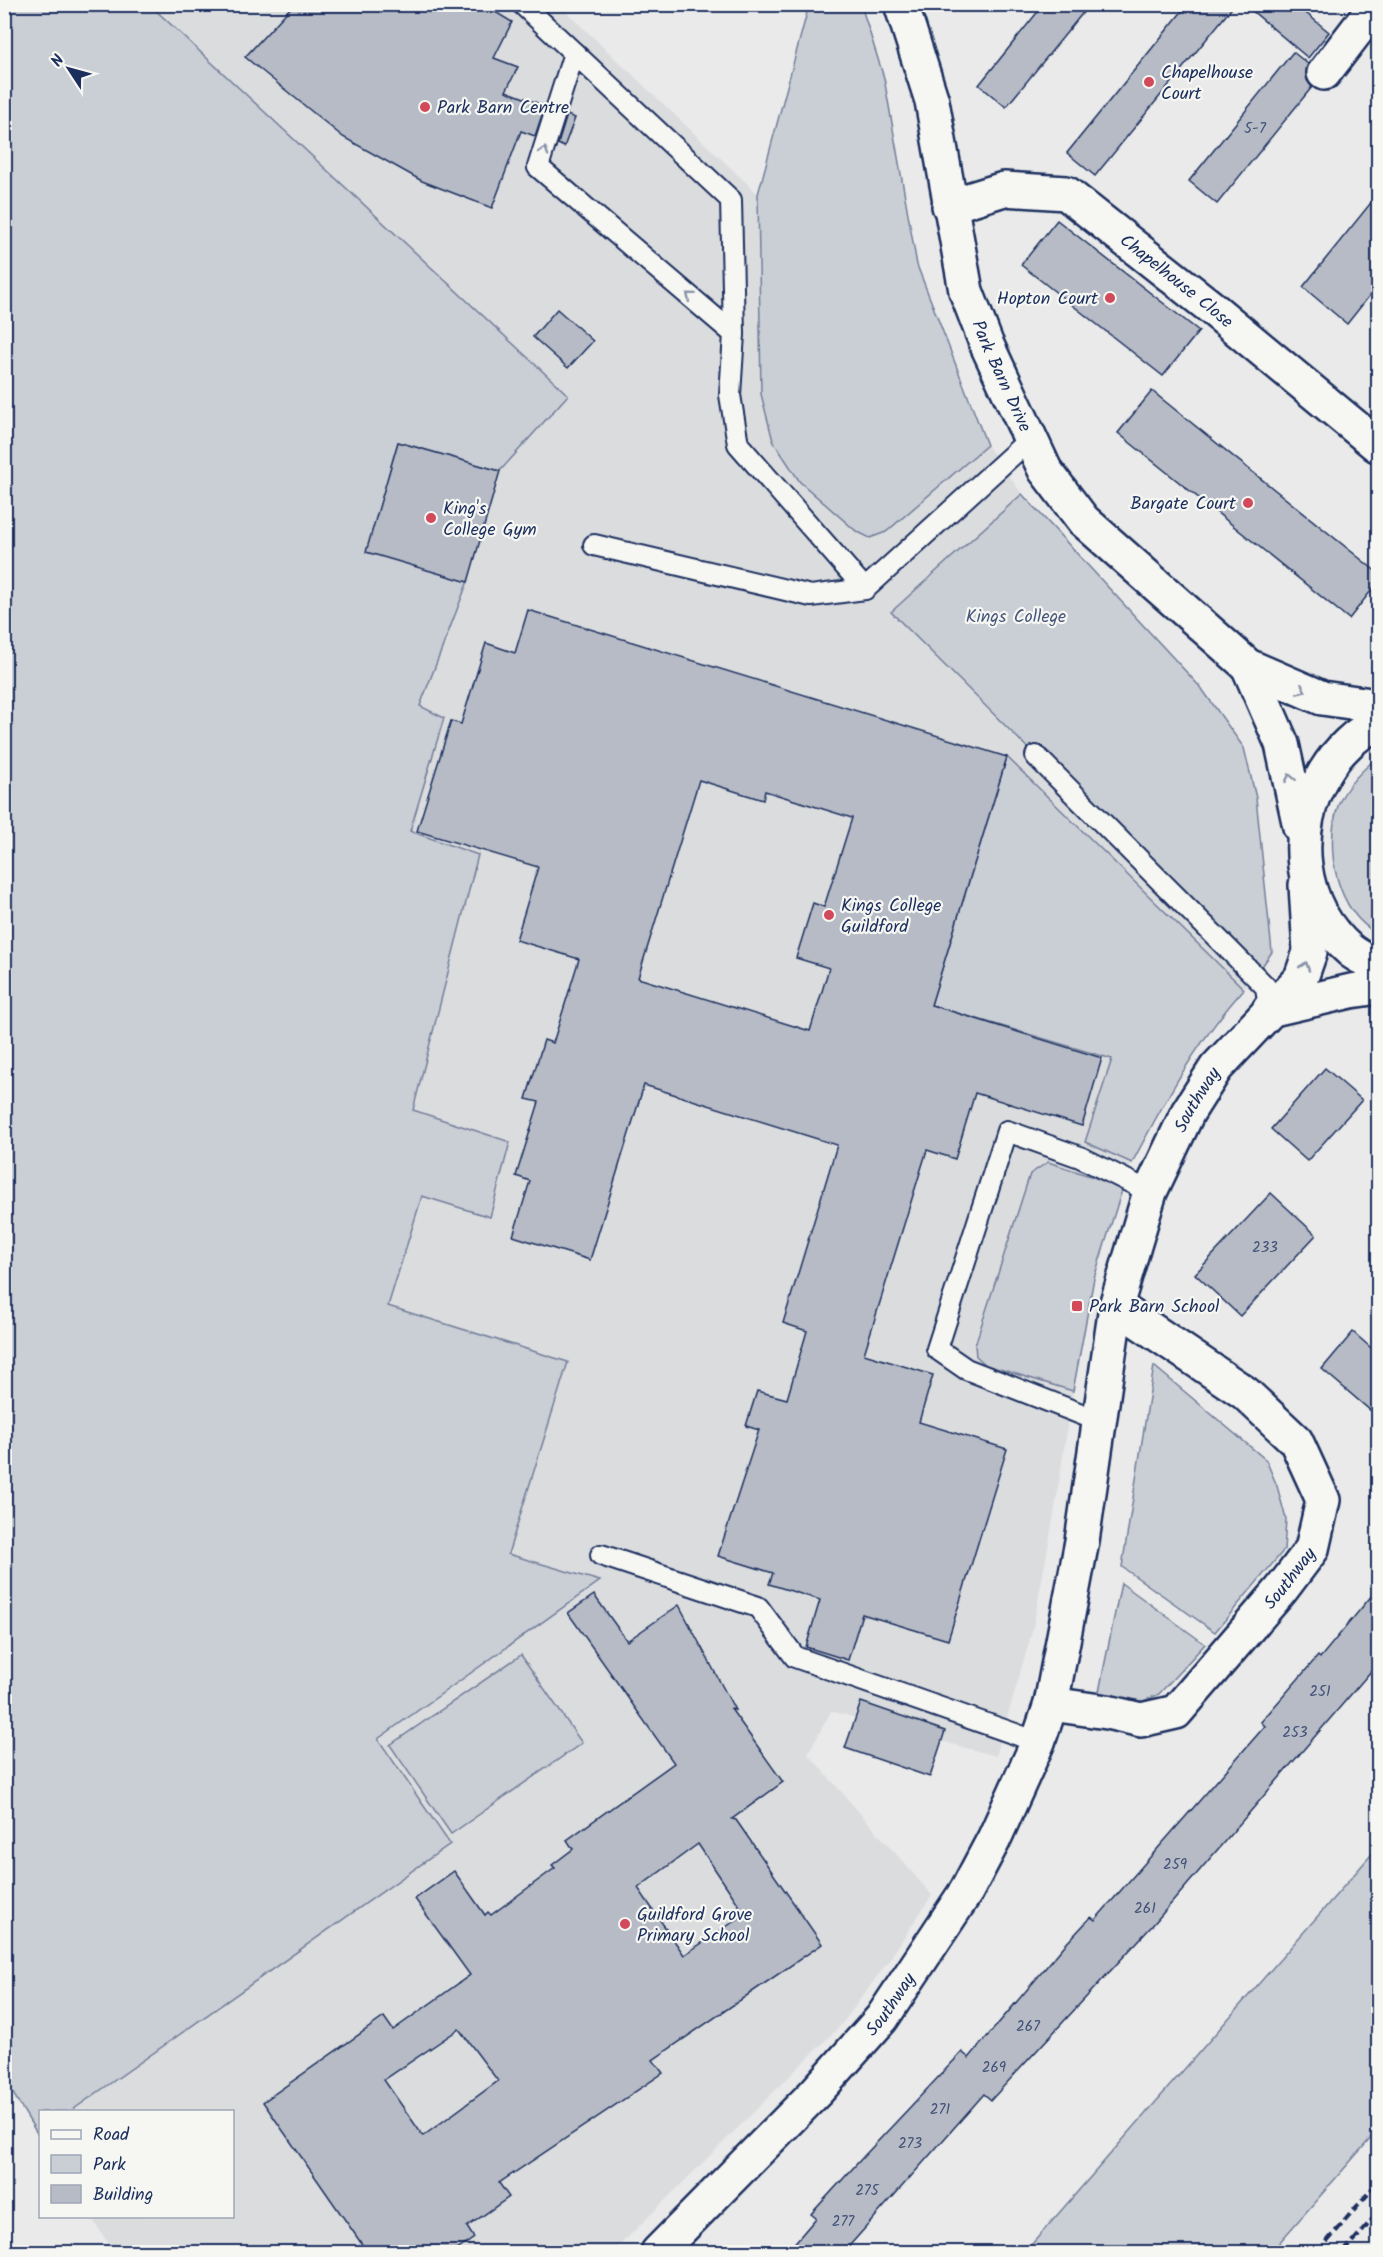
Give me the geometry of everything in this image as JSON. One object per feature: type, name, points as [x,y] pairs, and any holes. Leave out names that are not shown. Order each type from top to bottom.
[{"type":"street","name":"Park Barn Drive","points":[[901,4],[932,101],[966,291],[986,342],[1045,471],[1083,520],[1248,666]]},
{"type":"street","points":[[1324,73],[1377,4]]},
{"type":"street","name":"Chapelhouse Close","points":[[949,206],[1004,189],[1066,193],[1208,305],[1378,445]]},
{"type":"street","points":[[1248,666],[1322,698],[1378,706]]},
{"type":"street","points":[[1248,666],[1282,744],[1302,835]]},
{"type":"street","points":[[1302,835],[1313,792],[1336,754],[1370,726],[1378,723]]},
{"type":"street","name":"Southway","points":[[657,2253],[816,2092],[882,2018],[968,1890],[994,1839],[1038,1742],[1051,1704],[1082,1541],[1116,1306],[1150,1192],[1188,1112],[1216,1068],[1301,978],[1310,952],[1302,835]]},
{"type":"street","points":[[1306,879],[1323,919],[1351,950],[1378,968]]},
{"type":"street","points":[[1269,1010],[1378,987]]},
{"type":"street","name":"Southway","points":[[1051,1704],[1107,1712],[1141,1720],[1176,1712],[1281,1590],[1312,1549],[1323,1500],[1296,1441],[1253,1401],[1116,1306]]},
{"type":"lane","points":[[522,4],[731,200],[734,334],[730,395],[738,444],[865,589]]},
{"type":"lane","points":[[574,53],[538,167],[734,334]]},
{"type":"lane","points":[[594,545],[811,596],[865,589],[1030,439]]},
{"type":"lane","points":[[1036,756],[1266,987],[1269,1010]]},
{"type":"lane","points":[[1099,1420],[966,1369],[937,1349],[1006,1131],[1080,1157],[1150,1192]]},
{"type":"lane","points":[[601,1556],[758,1607],[795,1657],[1038,1742]]},
{"type":"shaded area","name":"Kings College Guildford","points":[[150,5],[559,5],[758,194],[761,394],[870,538],[886,532],[987,445],[1022,494],[891,611],[1256,975],[1213,1023],[1173,1085],[1132,1163],[1118,1198],[1094,1278],[1082,1331],[1054,1515],[1032,1632],[996,1756],[831,1711],[808,1754],[932,1895],[887,1963],[841,2025],[613,2252],[114,2252],[92,2218],[234,2218],[234,2110],[74,2110],[450,1844],[378,1740],[600,1581],[508,1554],[567,1362],[388,1306],[422,1195],[413,1110],[478,855],[410,831],[444,719],[420,706],[468,582],[366,552],[398,442],[500,471],[568,395]]},
{"type":"green space","points":[[5,5],[150,5],[568,395],[500,471],[398,442],[367,552],[468,581],[420,706],[444,718],[410,831],[478,855],[413,1110],[510,1142],[490,1217],[422,1196],[388,1306],[568,1362],[508,1554],[600,1581],[378,1739],[450,1844],[72,2110],[39,2110],[38,2135],[5,2080]]},
{"type":"green space","points":[[809,5],[861,5],[884,78],[917,265],[987,445],[886,532],[870,538],[856,531],[800,482],[773,441],[761,394],[758,194]]},
{"type":"green space","name":"Kings College","points":[[1022,494],[1202,689],[1244,748],[1256,798],[1272,952],[1256,975],[891,612]]},
{"type":"green space","points":[[1007,757],[1244,989],[1197,1050],[1132,1163],[1085,1142],[1112,1059],[931,1005]]},
{"type":"green space","points":[[1378,757],[1378,934],[1364,924],[1343,895],[1333,859],[1332,841],[1334,823],[1341,799],[1355,779]]},
{"type":"green space","points":[[1048,1162],[1123,1187],[1094,1278],[1073,1391],[986,1365],[976,1356],[975,1345],[1030,1174]]},
{"type":"green space","points":[[1154,1366],[1266,1460],[1277,1486],[1286,1519],[1284,1550],[1215,1632],[1122,1567]]},
{"type":"green space","points":[[1121,1583],[1205,1644],[1159,1694],[1138,1704],[1098,1697]]},
{"type":"green space","points":[[521,1655],[582,1743],[451,1834],[390,1745]]},
{"type":"green space","points":[[1378,1847],[1378,2130],[1271,2252],[1025,2252]]},
{"type":"building","name":"Park Barn Centre","points":[[294,4],[482,4],[512,22],[494,58],[518,67],[506,91],[545,106],[535,136],[521,131],[492,208],[422,181],[343,137],[245,57]]},
{"type":"building","points":[[1044,4],[1090,4],[1006,107],[979,85]]},
{"type":"building","name":"Chapelhouse Court","points":[[1188,4],[1235,4],[1095,176],[1067,153]]},
{"type":"building","points":[[1244,4],[1295,4],[1329,32],[1308,58]]},
{"type":"building","name":"Chapelhouse Court","points":[[1293,52],[1308,64],[1307,80],[1312,87],[1217,204],[1189,181]]},
{"type":"building","points":[[567,115],[575,118],[564,147],[558,144]]},
{"type":"building","points":[[1378,194],[1378,285],[1347,324],[1303,287]]},
{"type":"building","name":"Hopton Court","points":[[1057,220],[1199,331],[1163,376],[1021,265]]},
{"type":"building","points":[[557,309],[593,341],[568,368],[533,337]]},
{"type":"building","name":"Bargate Court","points":[[1152,391],[1378,573],[1378,582],[1349,619],[1118,433]]},
{"type":"building","name":"King's College Gym","points":[[398,442],[500,471],[468,582],[366,552]]},
{"type":"building","points":[[528,610],[1007,757],[931,1005],[1102,1058],[1082,1126],[975,1093],[955,1159],[927,1150],[864,1354],[933,1375],[919,1422],[1007,1449],[948,1640],[862,1614],[848,1660],[806,1647],[820,1600],[769,1584],[773,1573],[718,1556],[759,1430],[746,1426],[757,1391],[787,1399],[807,1331],[783,1323],[837,1145],[644,1085],[590,1260],[513,1236],[530,1181],[516,1176],[539,1102],[526,1099],[544,1040],[553,1043],[579,959],[516,940],[538,867],[417,831],[451,721],[461,724],[486,643],[515,653]],"holes":[[[699,780],[763,800],[765,791],[852,818],[824,907],[813,903],[796,958],[829,968],[810,1031],[638,978]]]},
{"type":"building","points":[[1325,1068],[1362,1100],[1307,1161],[1271,1129]]},
{"type":"building","points":[[1271,1193],[1316,1235],[1240,1316],[1195,1274]]},
{"type":"building","points":[[1353,1332],[1378,1354],[1378,1417],[1322,1369]]},
{"type":"building","points":[[1378,1588],[1378,1663],[1151,1927],[991,2100],[984,2094],[843,2253],[786,2253],[816,2218],[811,2214],[864,2156],[962,2052],[969,2058],[1064,1946],[1091,1917],[1095,1920],[1265,1726],[1261,1722],[1318,1656],[1320,1658]]},
{"type":"building","points":[[594,1595],[627,1641],[679,1605],[735,1710],[731,1709],[783,1782],[732,1819],[736,1820],[822,1944],[653,2060],[663,2073],[499,2183],[509,2197],[467,2227],[474,2238],[453,2253],[368,2253],[263,2102],[384,2017],[393,2030],[470,1975],[415,1899],[454,1871],[485,1915],[488,1912],[491,1915],[555,1868],[552,1865],[573,1849],[567,1840],[674,1763],[568,1613]],"holes":[[[698,1844],[745,1914],[684,1955],[638,1888]],[[459,2029],[498,2081],[423,2136],[384,2080]]]},
{"type":"building","points":[[861,1702],[945,1731],[930,1777],[845,1748]]},
{"type":"railway","points":[[1318,2252],[1378,2182]]},
{"type":"railway","points":[[1344,2252],[1378,2213]]},
{"type":"place","name":"Chapelhouse Court","points":[[1149,82]]},
{"type":"place","name":"Park Barn Centre","points":[[425,107]]},
{"type":"place","name":"Hopton Court","points":[[1110,298]]},
{"type":"place","name":"Bargate Court","points":[[1248,503]]},
{"type":"place","name":"King's College Gym","points":[[431,518]]},
{"type":"place","name":"Kings College Guildford","points":[[829,915]]},
{"type":"place","name":"Park Barn School","points":[[1077,1306]]},
{"type":"place","name":"Guildford Grove Primary School","points":[[625,1924]]}]
